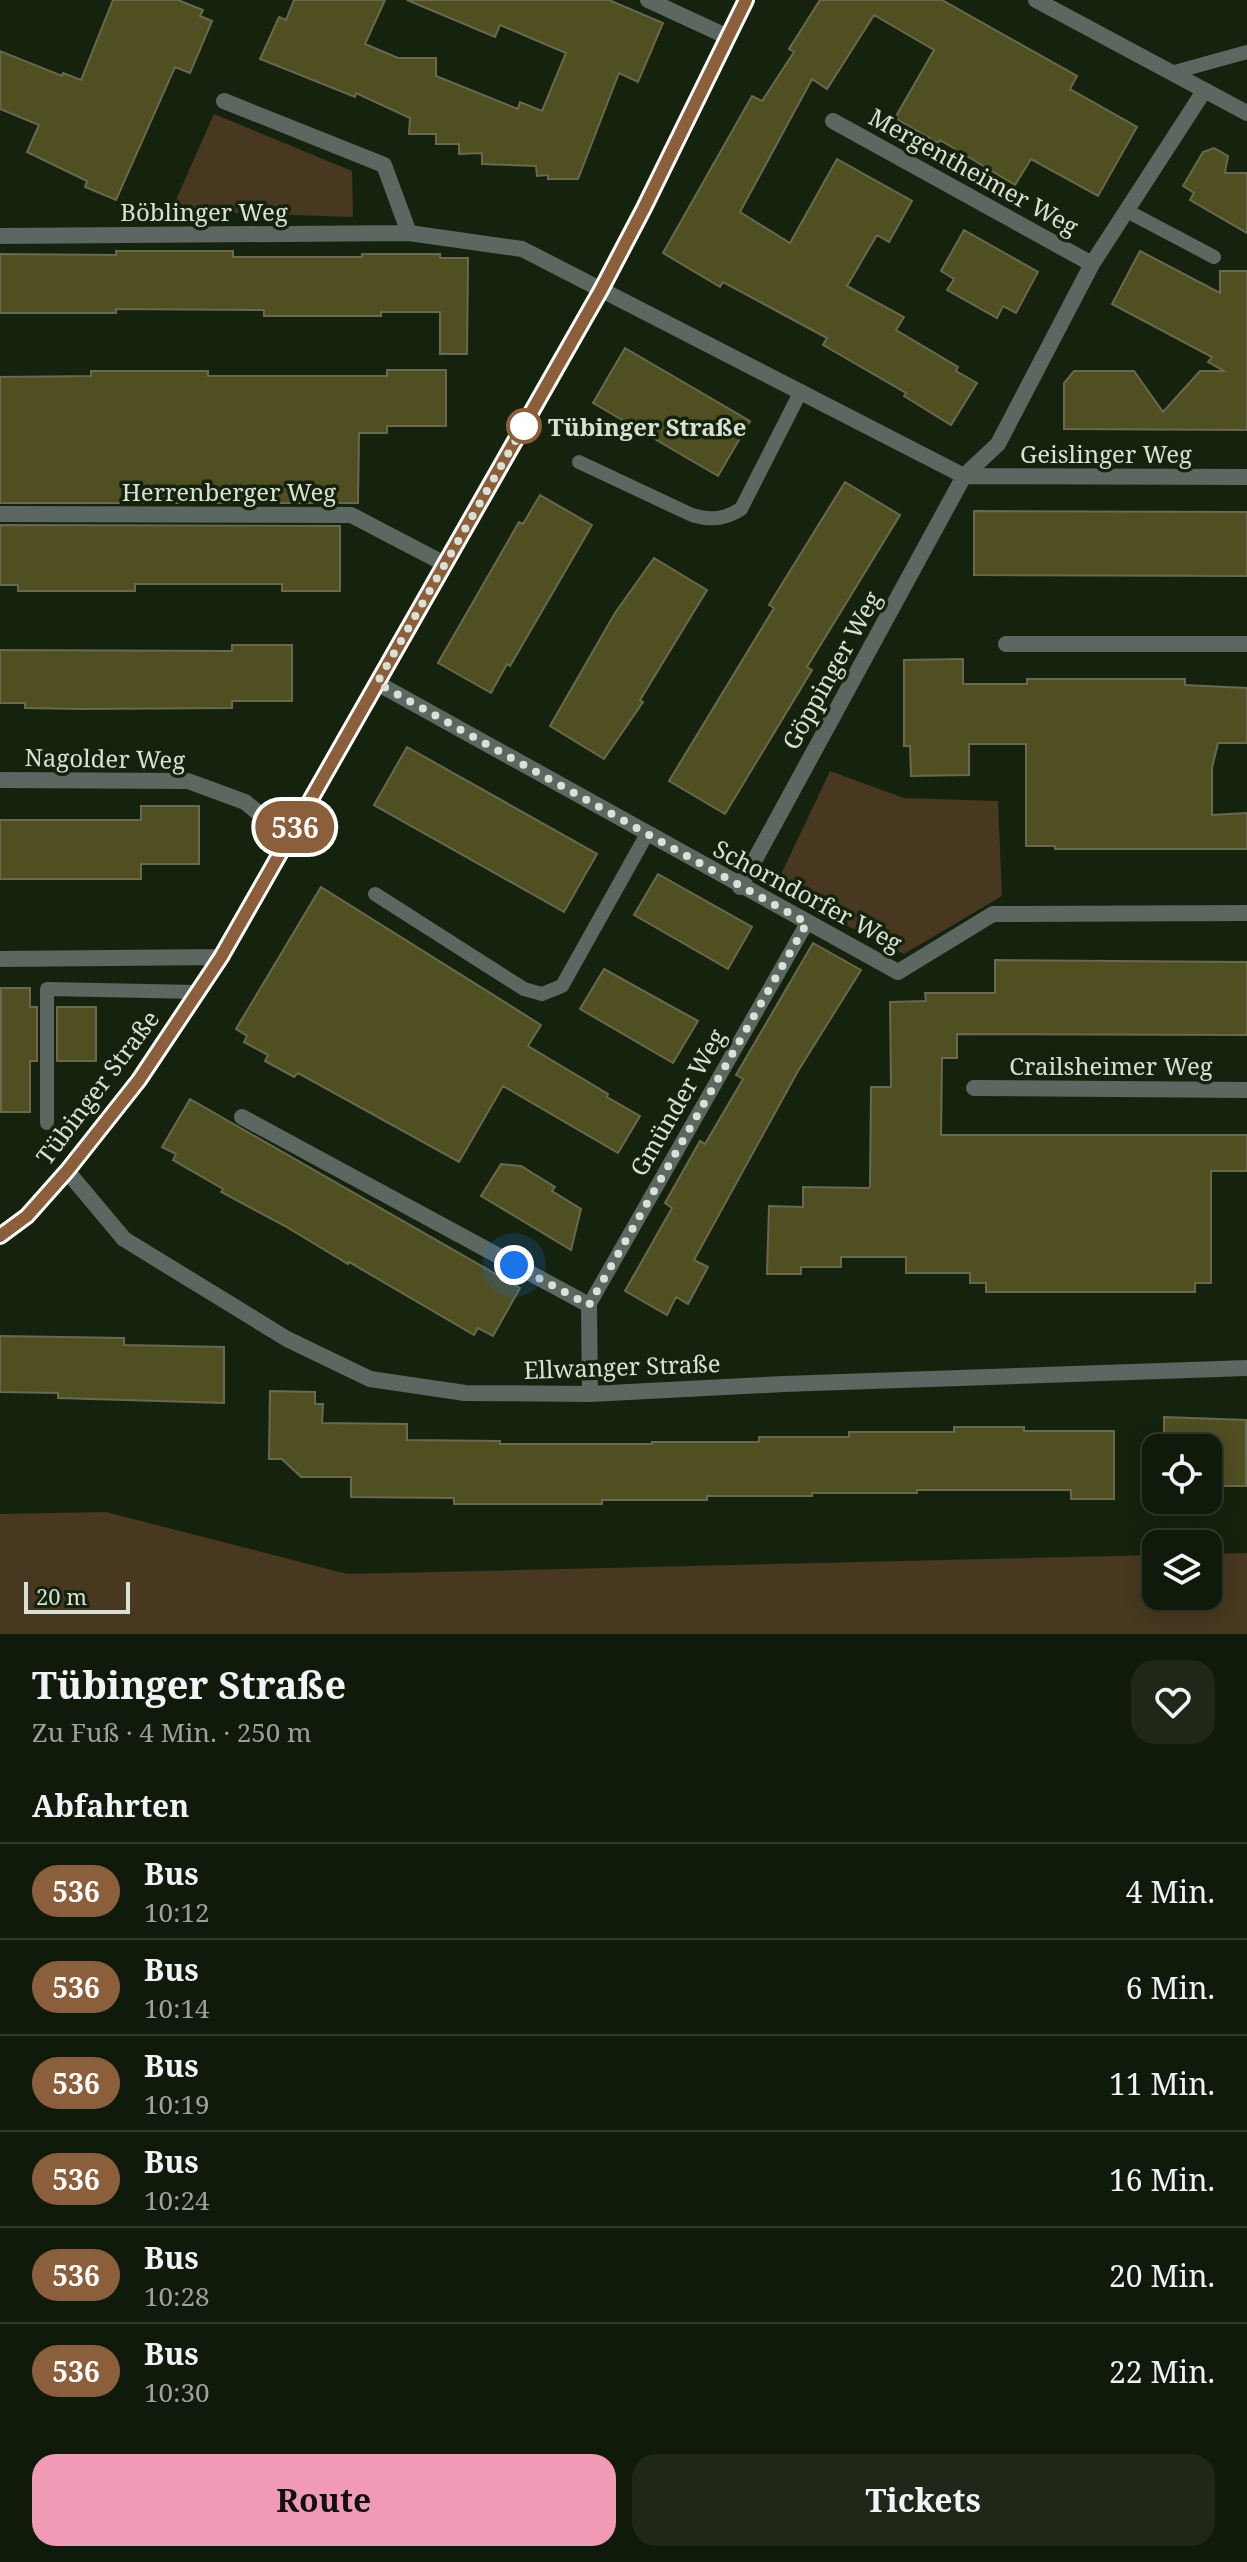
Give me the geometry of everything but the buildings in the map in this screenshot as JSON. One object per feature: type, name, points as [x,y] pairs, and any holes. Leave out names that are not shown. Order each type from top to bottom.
[{"type":"street","points":[[648,0],[728,37]]},
{"type":"street","name":"Tübinger Straße","points":[[0,1236],[27,1216],[67,1171],[139,1080],[221,957],[601,290],[746,0]]},
{"type":"street","points":[[1036,0],[1247,113]]},
{"type":"street","name":"Mergentheimer Weg","points":[[964,476],[998,444],[1092,264],[1204,91]]},
{"type":"street","points":[[224,101],[384,165],[409,233]]},
{"type":"street","name":"Mergentheimer Weg","points":[[833,121],[1092,264]]},
{"type":"street","name":"Böblinger Weg","points":[[0,236],[409,233],[522,249],[601,290]]},
{"type":"street","points":[[601,290],[964,476]]},
{"type":"street","name":"Geislinger Weg","points":[[964,476],[1247,477]]},
{"type":"street","name":"Göppinger Weg","points":[[740,887],[964,476]]},
{"type":"street","name":"Herrenberger Weg","points":[[0,514],[351,515],[445,564]]},
{"type":"street","points":[[1006,644],[1247,644]]},
{"type":"street","name":"Schorndorfer Weg","points":[[377,683],[898,972],[993,914],[1247,913]]},
{"type":"street","name":"Nagolder Weg","points":[[0,780],[188,781],[245,802],[289,838]]},
{"type":"street","points":[[0,959],[221,957]]},
{"type":"street","name":"Crailsheimer Weg","points":[[974,1088],[1247,1090]]},
{"type":"street","points":[[242,1117],[589,1305],[590,1394]]},
{"type":"street","name":"Ellwanger Straße","points":[[67,1171],[124,1239],[287,1339],[370,1379],[465,1393],[590,1394],[1247,1368]]},
{"type":"lane","points":[[1171,73],[1247,52]]},
{"type":"lane","points":[[1127,211],[1214,257]]},
{"type":"lane","points":[[579,462],[692,515],[703,519],[727,518],[741,509],[801,391]]},
{"type":"lane","points":[[375,894],[524,989],[542,994],[562,986],[647,834]]},
{"type":"lane","name":"Gmünder Weg","points":[[589,1305],[807,923]]},
{"type":"lane","points":[[47,1123],[47,989],[197,992]]},
{"type":"shaded area","points":[[214,114],[352,171],[353,217],[171,211]]},
{"type":"shaded area","points":[[830,771],[904,798],[998,801],[1002,896],[904,954],[774,889]]},
{"type":"shaded area","points":[[106,1512],[347,1574],[1142,1555],[1142,1610],[1222,1610],[1222,1554],[1247,1553],[1247,1634],[0,1634],[0,1514]]},
{"type":"bus line","name":"536","points":[[0,1236],[27,1216],[67,1171],[139,1080],[221,957],[601,290],[746,0]]},
{"type":"place","name":"Tübinger Straße","points":[[524,426]]},
{"type":"route","points":[[514,1265],[589,1305],[807,923],[377,683],[524,426]]}]
